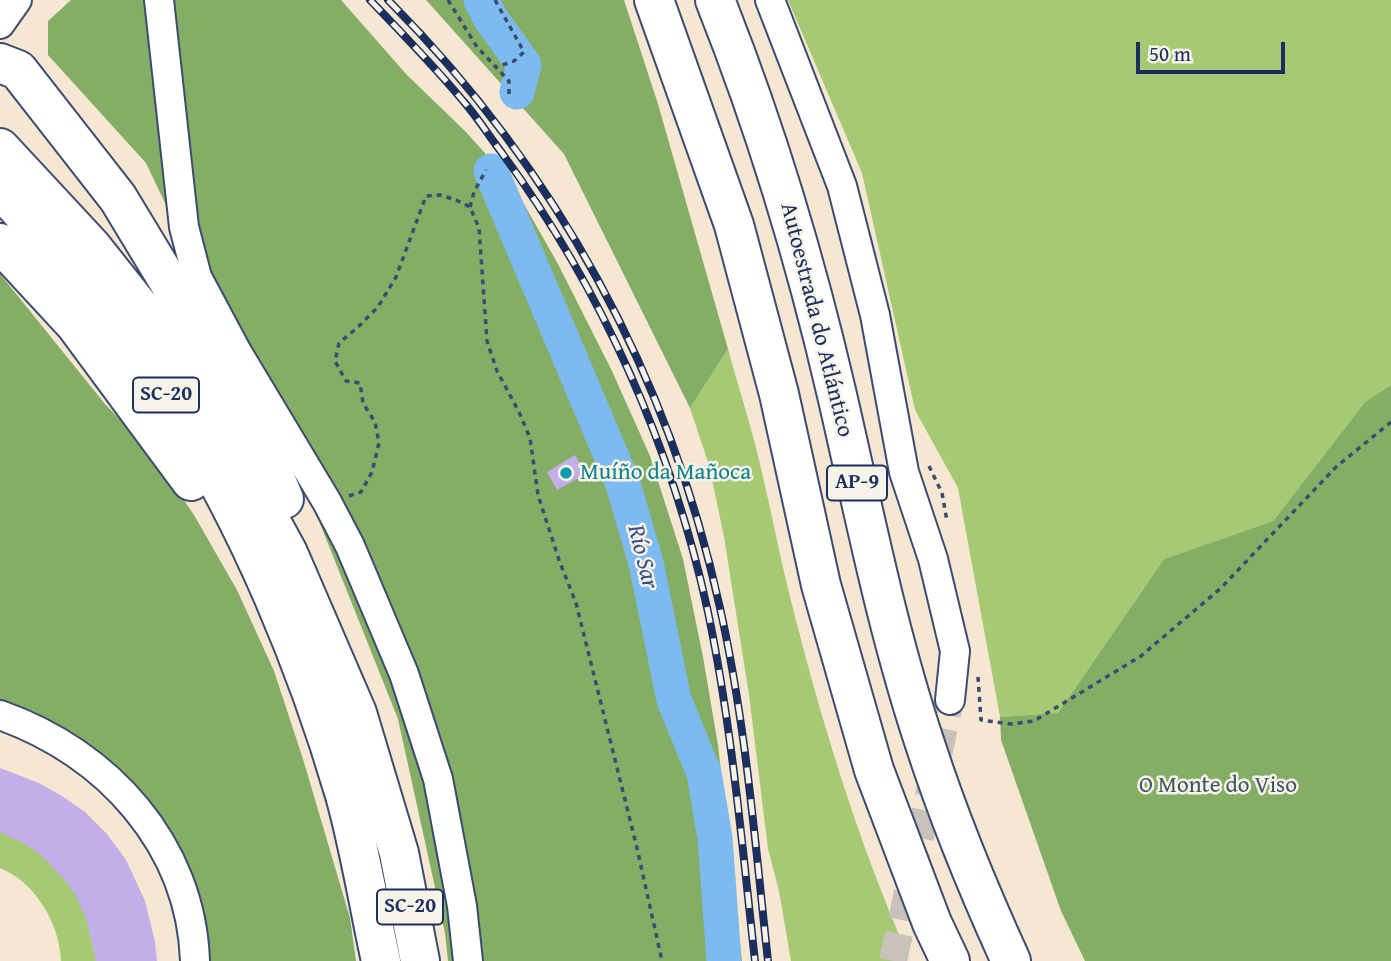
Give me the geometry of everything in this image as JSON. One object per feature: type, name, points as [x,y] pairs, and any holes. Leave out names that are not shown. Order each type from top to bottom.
[{"type":"highway","name":"AP-9","points":[[654,0],[734,225],[779,394],[821,585],[874,770],[932,923],[950,961]]},
{"type":"highway","name":"Autoestrada do Atlántico","points":[[715,0],[741,63],[787,204],[837,392],[876,568],[925,744],[982,898],[1011,961]]},
{"type":"highway","points":[[0,63],[18,70],[118,198],[248,413],[286,504],[288,553]]},
{"type":"highway","name":"SC-20","points":[[2,163],[92,247],[150,320],[209,408],[288,553],[356,713],[399,853],[421,961]]},
{"type":"highway","name":"SC-20","points":[[2,163],[50,242],[119,327],[175,408],[221,488],[289,631],[345,796],[381,961]]},
{"type":"highway","points":[[0,243],[75,324],[170,450],[289,631]]},
{"type":"street","points":[[0,24],[17,0]]},
{"type":"street","points":[[159,0],[184,227],[197,277],[237,352],[327,502],[350,546],[404,674],[438,779],[462,906],[468,961]]},
{"type":"street","points":[[770,0],[845,199],[875,315],[904,472],[933,559],[955,651],[950,700]]},
{"type":"street","points":[[0,716],[42,733],[66,747],[98,771],[148,821],[174,868],[188,904],[194,935],[195,961]]},
{"type":"path","points":[[448,0],[477,47],[509,81],[509,96]]},
{"type":"path","points":[[495,0],[524,52],[514,61],[496,67]]},
{"type":"path","points":[[486,170],[474,192],[470,207],[479,228],[487,341],[497,371],[530,438],[538,495],[576,603],[634,835],[662,961]]},
{"type":"path","points":[[327,502],[361,492],[372,472],[379,443],[375,422],[363,403],[360,383],[346,381],[335,362],[339,343],[378,307],[396,277],[426,196],[448,197],[470,207]]},
{"type":"path","points":[[977,670],[981,720],[1010,723],[1034,721],[1141,656],[1221,587],[1336,467],[1391,422]]},
{"type":"path","points":[[928,464],[942,493],[950,534]]},
{"type":"green space","points":[[71,0],[341,0],[407,75],[465,131],[512,183],[558,264],[612,371],[650,456],[683,559],[718,745],[742,961],[448,961],[445,933],[398,719],[317,516],[278,441],[146,163],[48,55],[48,21]]},
{"type":"green space","points":[[426,0],[624,0],[658,104],[728,349],[690,408],[564,154]]},
{"type":"green space","points":[[788,0],[1391,0],[1391,385],[1365,402],[1273,521],[1164,559],[1058,713],[1000,717],[958,488],[915,410],[862,173]]},
{"type":"green space","points":[[0,274],[105,404],[152,453],[194,515],[237,590],[274,671],[303,759],[350,918],[356,961],[199,961],[156,813],[126,776],[100,753],[43,720],[0,701]]},
{"type":"green space","points":[[728,349],[753,436],[790,597],[826,730],[854,817],[904,946],[897,961],[791,961],[779,891],[768,849],[749,695],[724,537],[709,465],[690,408]]},
{"type":"green space","name":"O Monte do Viso","points":[[1391,385],[1391,961],[1085,961],[1061,911],[1001,740],[1000,717],[1058,713],[1164,559],[1273,521],[1365,402]]},
{"type":"green space","points":[[0,831],[21,838],[58,865],[83,901],[96,961],[61,961],[56,933],[43,906],[24,883],[0,868]]},
{"type":"building","name":"Muíño da Mañoca","points":[[575,455],[586,474],[557,490],[547,472]]},
{"type":"building","points":[[0,768],[39,783],[62,796],[85,812],[107,834],[126,860],[145,901],[157,961],[96,961],[87,921],[69,885],[42,856],[27,845],[0,832]]},
{"type":"waterway","name":"Río Sar","points":[[481,0],[491,19],[524,65],[517,92]]},
{"type":"waterway","name":"Río Sar","points":[[491,171],[622,481],[646,563],[674,700],[704,773],[715,838],[724,961]]},
{"type":"tunnel","points":[[893,961],[950,700]]},
{"type":"railway","points":[[370,0],[469,108],[538,205],[602,315],[653,430],[675,490],[708,612],[736,786],[755,961]]},
{"type":"railway","points":[[388,0],[448,65],[504,134],[553,205],[598,280],[637,358],[670,438],[698,522],[729,652],[749,784],[768,961]]},
{"type":"place","name":"Muíño da Mañoca","points":[[566,473]]}]
